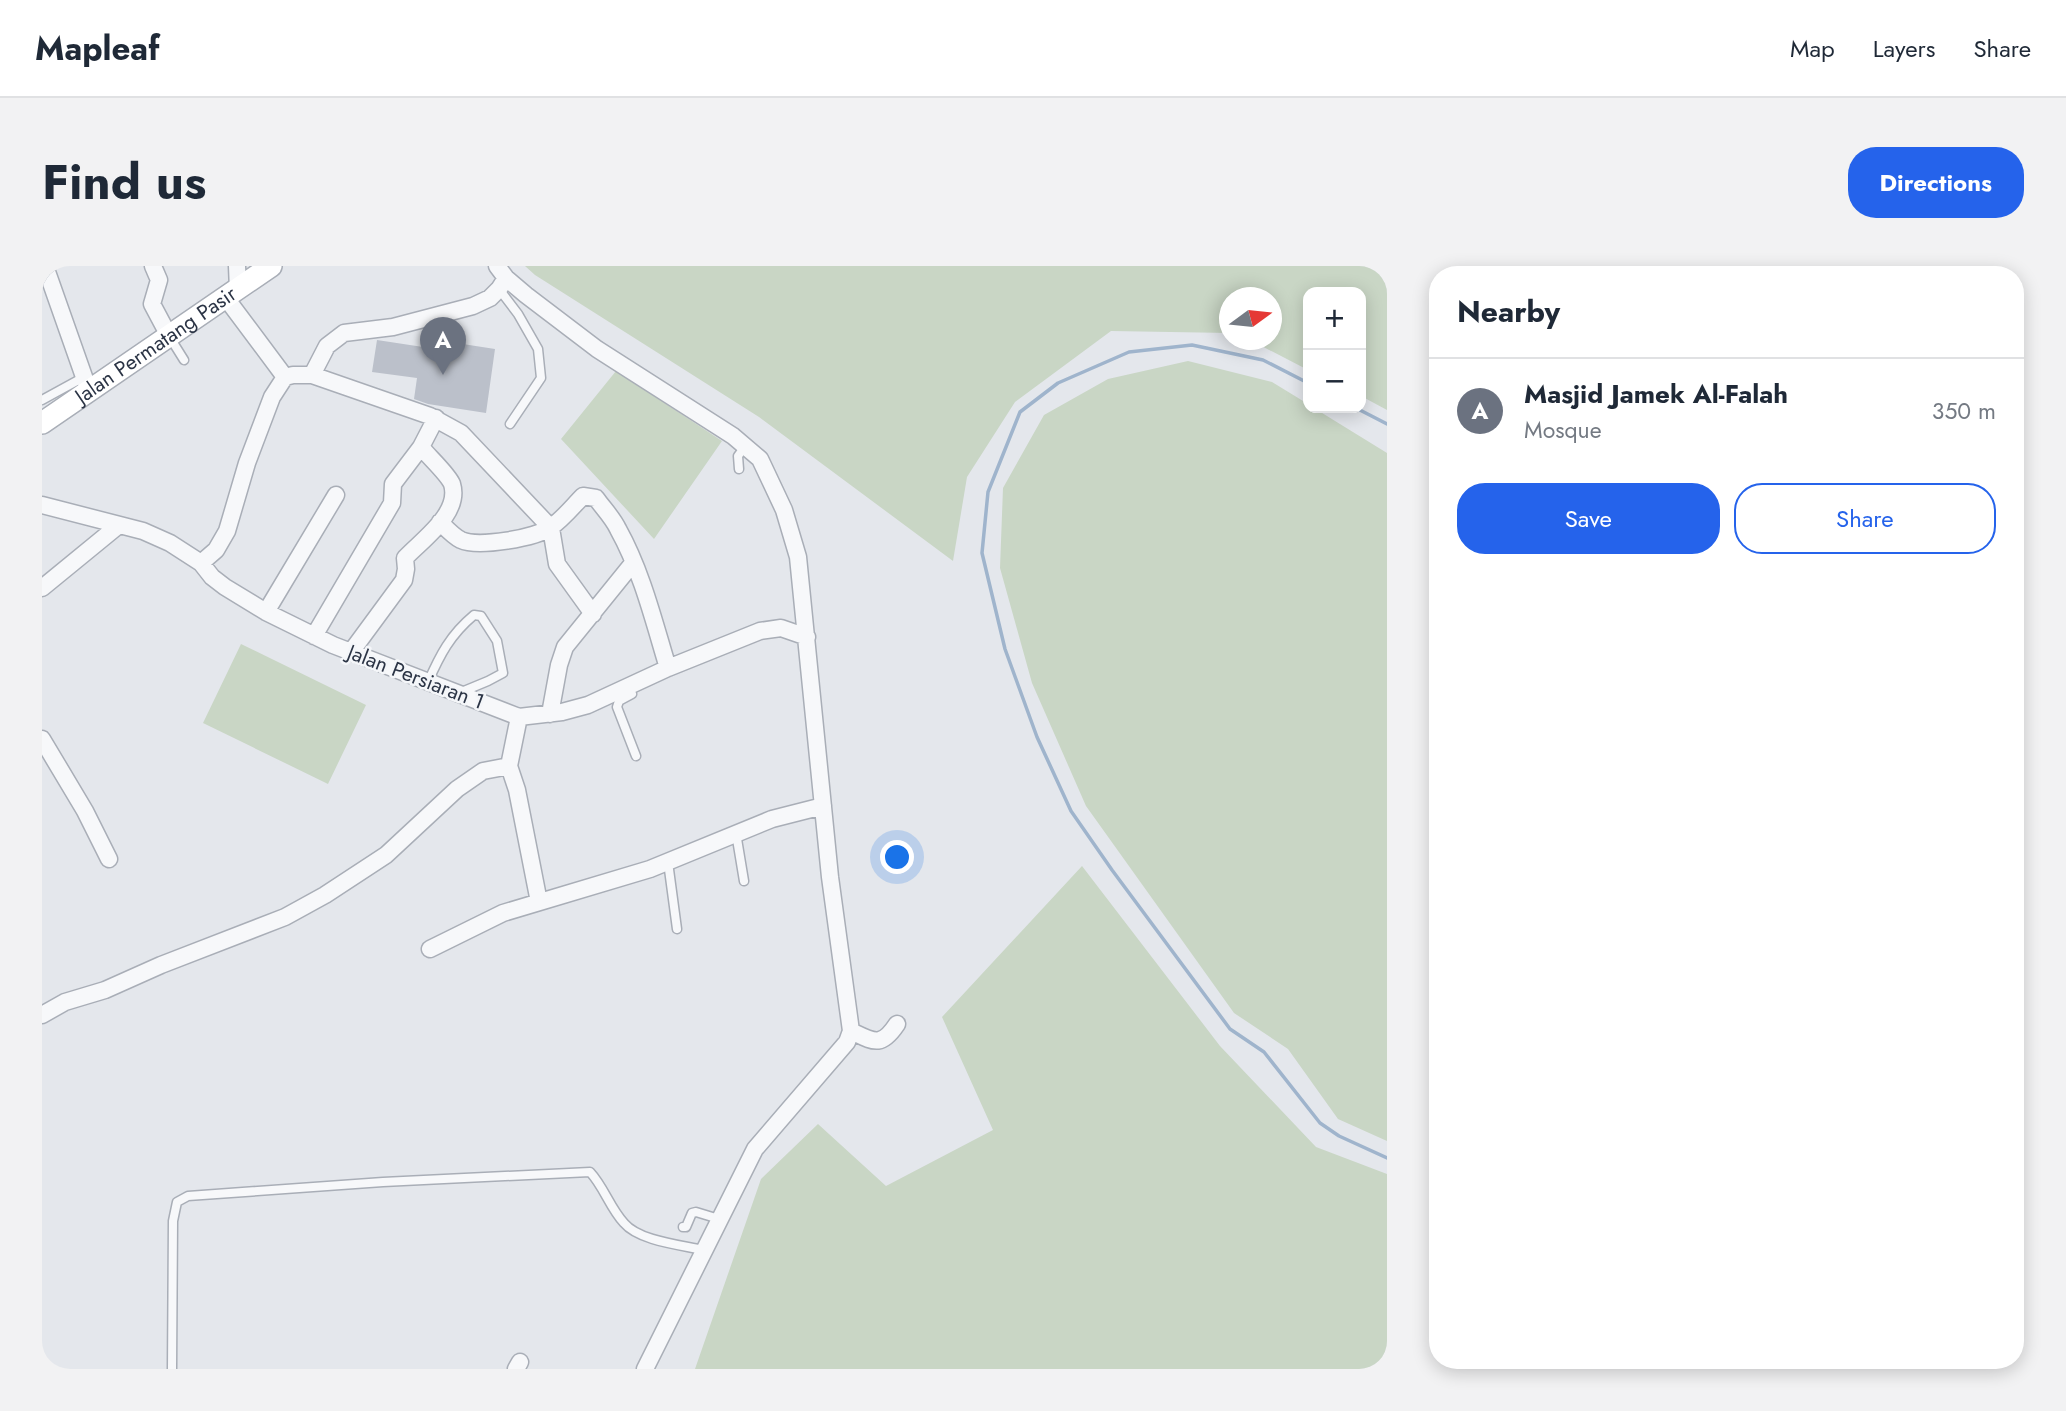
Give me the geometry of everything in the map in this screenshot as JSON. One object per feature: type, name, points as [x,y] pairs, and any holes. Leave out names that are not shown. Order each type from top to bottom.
[{"type":"main road","name":"Jalan Permatang Pasir","points":[[42,423],[86,384],[169,336],[271,266]]},
{"type":"street","points":[[45,266],[86,384]]},
{"type":"street","points":[[153,266],[159,280],[152,304],[169,336]]},
{"type":"street","points":[[237,266],[232,294],[285,377]]},
{"type":"street","points":[[312,375],[327,346],[344,333],[393,327],[473,306],[490,298],[501,278],[597,349],[746,445],[760,459],[784,510],[798,557],[823,806],[851,1031],[847,1041],[755,1149],[645,1369]]},
{"type":"street","points":[[201,563],[216,550],[227,531],[247,463],[272,397],[285,377],[312,375],[436,418],[461,433],[551,528],[557,564],[593,614]]},
{"type":"street","points":[[314,636],[392,503],[393,484],[421,447],[436,418]]},
{"type":"street","points":[[351,652],[404,580],[405,558],[450,513],[452,482],[421,447]]},
{"type":"street","points":[[266,612],[336,495]]},
{"type":"street","points":[[440,522],[459,539],[484,543],[526,536],[551,528],[583,496],[596,498],[618,528],[633,563],[646,595],[668,668]]},
{"type":"street","name":"Jalan Persiaran 1","points":[[42,505],[142,531],[170,543],[201,563],[212,577],[225,587],[266,612],[314,636],[519,717],[588,705],[631,691],[668,668],[760,631],[781,628],[807,637]]},
{"type":"street","points":[[42,588],[119,525]]},
{"type":"street","points":[[550,713],[565,647],[633,563]]},
{"type":"street","points":[[519,717],[509,766],[517,790],[540,902]]},
{"type":"street","points":[[42,739],[85,811],[108,859]]},
{"type":"street","points":[[42,1015],[65,1002],[105,990],[161,965],[285,917],[386,855],[457,789],[483,771],[509,766]]},
{"type":"street","points":[[430,949],[503,914],[668,862],[772,818],[823,806]]},
{"type":"street","points":[[851,1031],[878,1042],[884,1040],[897,1024]]},
{"type":"lane","points":[[501,278],[538,349],[541,378],[510,424]]},
{"type":"lane","points":[[169,336],[184,360]]},
{"type":"lane","points":[[42,400],[86,384]]},
{"type":"lane","points":[[739,469],[738,456],[746,445]]},
{"type":"lane","points":[[428,682],[443,649],[474,615],[481,616],[497,641],[503,673],[456,694]]},
{"type":"lane","points":[[631,691],[619,701],[617,708],[636,756]]},
{"type":"lane","points":[[736,833],[744,881]]},
{"type":"lane","points":[[668,862],[677,929]]},
{"type":"lane","points":[[172,1369],[173,1221],[177,1202],[188,1196],[383,1182],[590,1172],[600,1183],[624,1224],[642,1236],[703,1250]]},
{"type":"lane","points":[[683,1227],[686,1227],[692,1213],[696,1212],[719,1219]]},
{"type":"green space","points":[[525,266],[1387,266],[1387,410],[1366,399],[1366,287],[1303,287],[1303,367],[1269,350],[1282,350],[1282,287],[1219,287],[1219,333],[1111,331],[1015,402],[967,477],[953,561],[759,417],[535,275]]},
{"type":"green space","points":[[1188,361],[1272,382],[1303,401],[1303,413],[1322,413],[1387,453],[1387,1141],[1338,1119],[1288,1049],[1234,1013],[1086,806],[1032,683],[1000,568],[1003,488],[1044,415],[1108,379]]},
{"type":"green space","points":[[616,371],[722,441],[654,539],[561,439]]},
{"type":"green space","points":[[241,644],[366,705],[328,784],[203,723]]},
{"type":"green space","points":[[1082,866],[1220,1046],[1316,1147],[1387,1174],[1387,1369],[695,1369],[761,1179],[818,1124],[886,1186],[993,1130],[942,1017]]},
{"type":"building","points":[[424,338],[495,349],[486,413],[428,404],[414,399],[417,378],[372,372],[377,340],[423,347]]},
{"type":"waterway","points":[[1303,380],[1263,360],[1192,345],[1129,352],[1058,383],[1020,412],[988,492],[982,553],[1005,649],[1037,737],[1071,811],[1230,1029],[1264,1052],[1320,1123],[1339,1136],[1387,1158]]},
{"type":"waterway","points":[[1366,413],[1387,424]]},
{"type":"place","name":"Masjid Jamek Al-Falah","points":[[443,375]]}]
